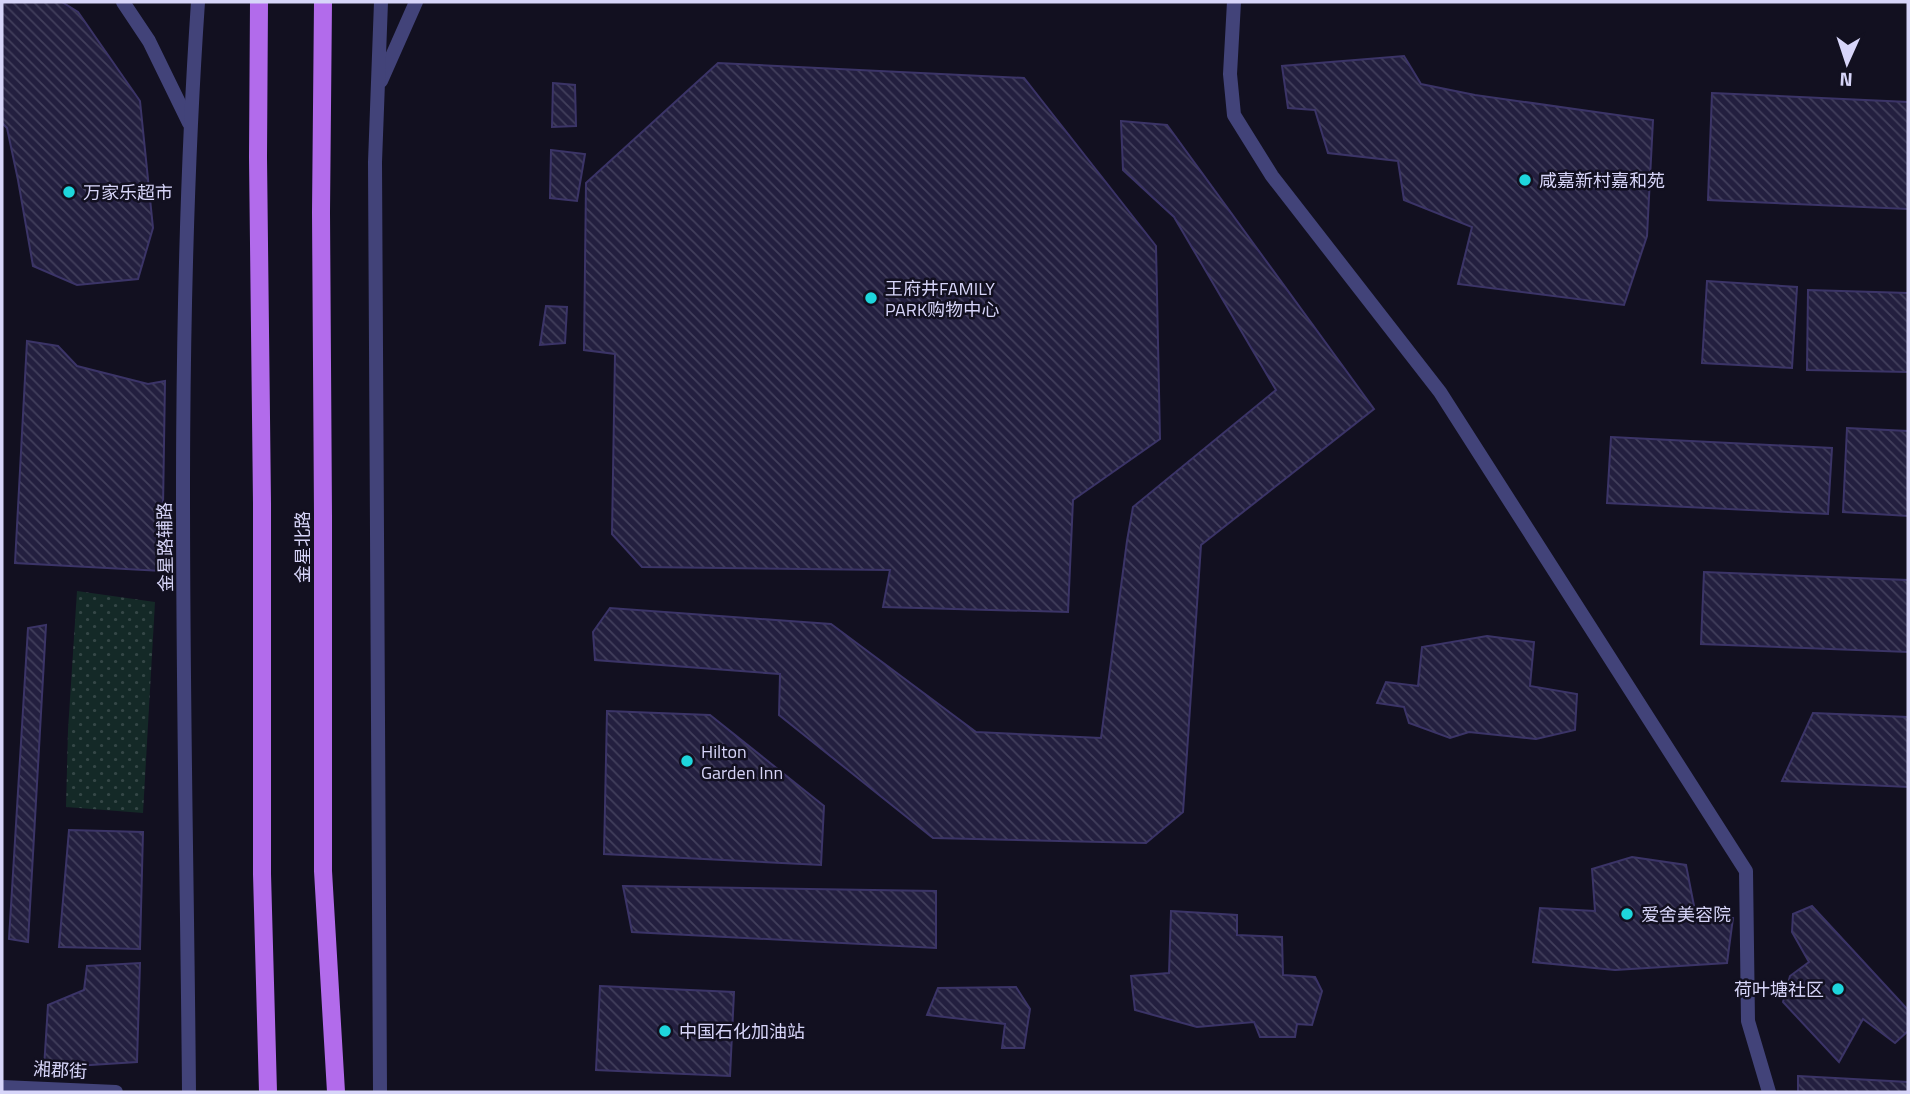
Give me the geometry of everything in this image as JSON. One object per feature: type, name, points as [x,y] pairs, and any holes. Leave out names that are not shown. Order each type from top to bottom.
[{"type":"main road","points":[[259,2],[262,874],[268,1092]]},
{"type":"main road","name":"金星北路","points":[[323,2],[323,871],[336,1092]]},
{"type":"street","points":[[122,2],[149,41],[190,123]]},
{"type":"street","name":"金星路辅路","points":[[189,1092],[183,423],[190,123],[198,2]]},
{"type":"street","points":[[380,1092],[375,162],[381,2]]},
{"type":"street","points":[[378,88],[416,2]]},
{"type":"street","points":[[1234,2],[1230,75],[1234,115],[1272,176],[1440,392],[1746,871],[1748,1021],[1769,1092]]},
{"type":"street","name":"湘郡街","points":[[2,1087],[117,1092]]},
{"type":"green space","points":[[77,591],[155,602],[143,813],[66,807]]},
{"type":"building","points":[[2,2],[62,2],[78,12],[140,101],[153,228],[138,279],[77,285],[33,266],[7,128],[2,123]]},
{"type":"building","name":"咸嘉新村嘉和苑","points":[[1404,56],[1421,84],[1475,95],[1653,120],[1647,236],[1624,305],[1458,284],[1472,227],[1404,200],[1398,161],[1328,153],[1315,110],[1288,108],[1282,66]]},
{"type":"building","name":"王府井FAMILY PARK购物中心","points":[[718,63],[1024,78],[1156,246],[1160,439],[1073,500],[1068,612],[883,607],[890,570],[642,567],[612,534],[615,354],[584,350],[586,183]]},
{"type":"building","points":[[553,83],[575,85],[576,126],[552,127]]},
{"type":"building","points":[[1712,93],[1908,102],[1908,209],[1708,200]]},
{"type":"building","points":[[1121,121],[1167,125],[1374,409],[1201,545],[1183,812],[1146,843],[933,838],[779,715],[780,674],[595,660],[593,632],[610,608],[831,624],[976,732],[1101,738],[1133,507],[1276,390],[1174,217],[1123,170]]},
{"type":"building","points":[[551,150],[585,154],[577,201],[550,198]]},
{"type":"building","points":[[1707,281],[1797,287],[1792,368],[1702,363]]},
{"type":"building","points":[[1808,290],[1908,293],[1908,372],[1807,370]]},
{"type":"building","points":[[546,306],[567,307],[565,343],[540,345]]},
{"type":"building","points":[[27,341],[58,346],[77,366],[148,384],[165,381],[162,571],[15,563]]},
{"type":"building","points":[[1847,428],[1908,431],[1908,516],[1843,512]]},
{"type":"building","points":[[1611,437],[1832,448],[1828,514],[1607,503]]},
{"type":"building","points":[[1704,572],[1908,580],[1908,652],[1701,644]]},
{"type":"building","points":[[46,625],[28,942],[9,939],[28,628]]},
{"type":"building","points":[[1487,636],[1534,642],[1530,686],[1577,694],[1575,730],[1536,739],[1469,732],[1450,738],[1409,723],[1404,707],[1377,703],[1386,682],[1418,686],[1422,647]]},
{"type":"building","name":"Hilton Garden Inn","points":[[607,711],[710,715],[824,806],[821,865],[604,854]]},
{"type":"building","points":[[1813,713],[1908,717],[1908,787],[1782,781]]},
{"type":"building","points":[[69,830],[143,832],[140,949],[59,947]]},
{"type":"building","name":"爱舍美容院","points":[[1632,857],[1686,865],[1695,911],[1733,918],[1727,963],[1615,970],[1533,962],[1540,908],[1595,911],[1592,869]]},
{"type":"building","points":[[623,886],[936,891],[936,948],[632,932]]},
{"type":"building","name":"荷叶塘社区","points":[[1812,906],[1908,1010],[1908,1031],[1895,1043],[1863,1019],[1839,1062],[1783,1002],[1790,976],[1809,962],[1792,932],[1793,914]]},
{"type":"building","points":[[1171,911],[1237,915],[1237,935],[1282,937],[1283,975],[1315,977],[1322,991],[1312,1025],[1297,1024],[1295,1037],[1260,1037],[1254,1022],[1197,1027],[1135,1010],[1131,976],[1169,973]]},
{"type":"building","points":[[140,963],[137,1062],[44,1068],[48,1005],[84,990],[87,966]]},
{"type":"building","name":"中国石化加油站","points":[[600,986],[734,992],[730,1076],[596,1070]]},
{"type":"building","points":[[1016,987],[1030,1009],[1024,1048],[1002,1048],[1005,1024],[927,1015],[938,988]]},
{"type":"building","points":[[1798,1076],[1908,1082],[1908,1092],[1798,1092]]},
{"type":"place","name":"咸嘉新村嘉和苑","points":[[1525,180]]},
{"type":"place","name":"万家乐超市","points":[[69,192]]},
{"type":"place","name":"王府井FAMILY PARK购物中心","points":[[871,298]]},
{"type":"place","name":"Hilton Garden Inn","points":[[687,761]]},
{"type":"place","name":"爱舍美容院","points":[[1627,914]]},
{"type":"place","name":"荷叶塘社区","points":[[1838,989]]},
{"type":"place","name":"中国石化加油站","points":[[665,1031]]}]
